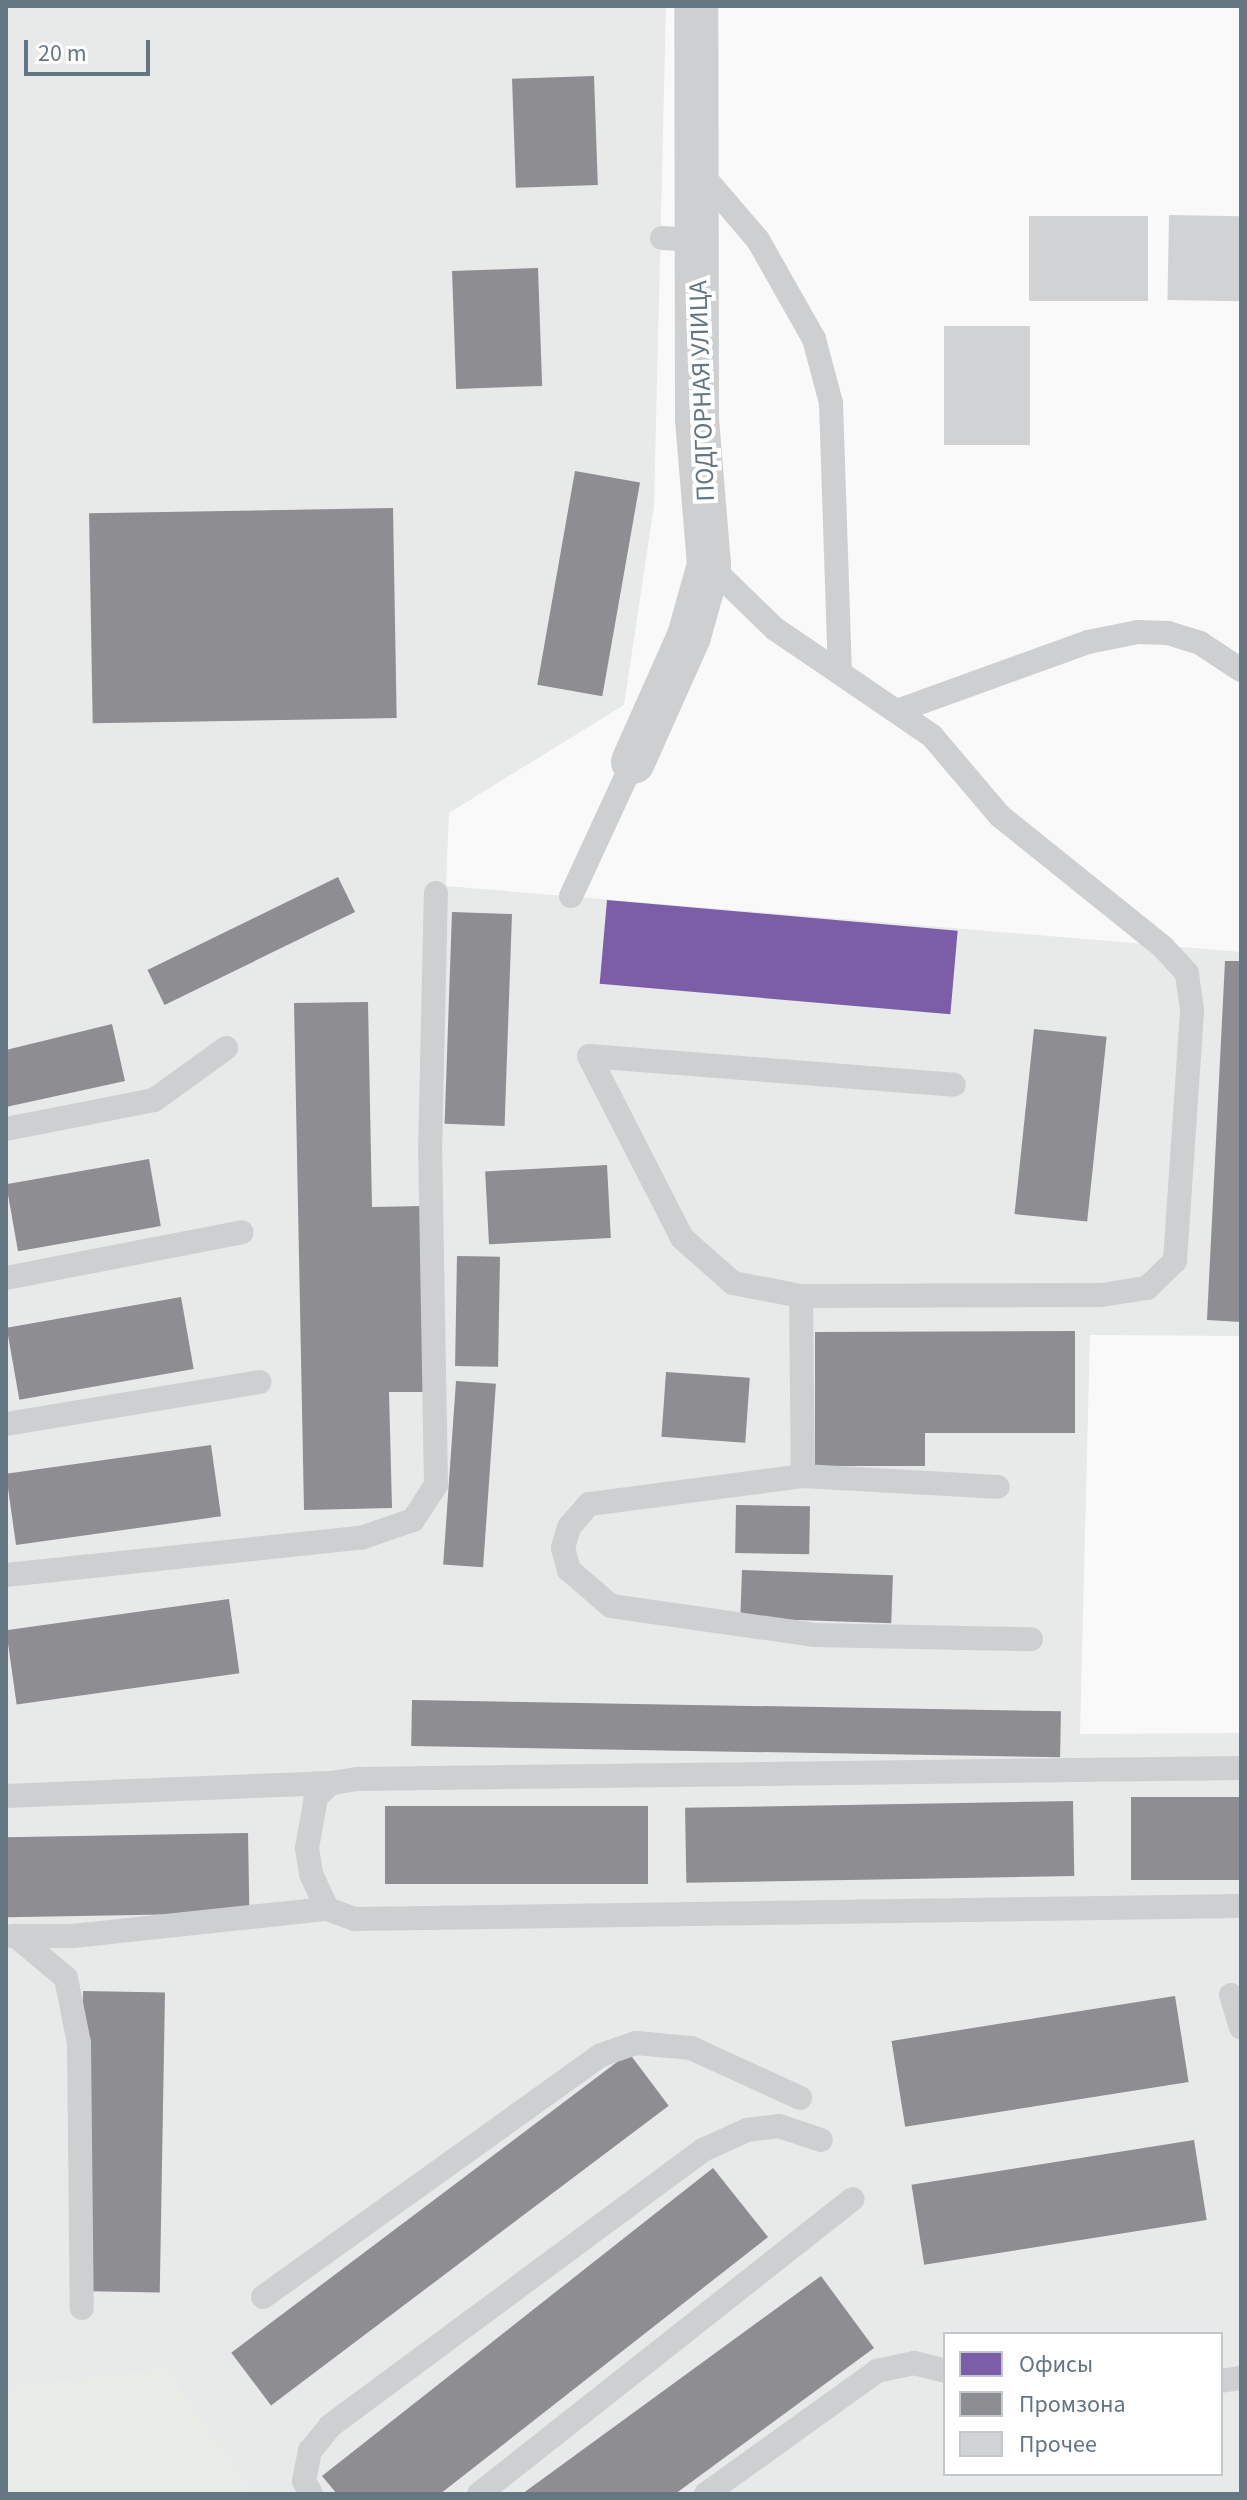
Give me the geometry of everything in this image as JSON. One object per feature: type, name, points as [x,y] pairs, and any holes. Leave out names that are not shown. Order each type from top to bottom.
[{"type":"street","name":"ПОДГОРНАЯ УЛИЦА","points":[[633,762],[689,636],[709,565],[680,239],[698,170],[696,6]]},
{"type":"lane","points":[[698,170],[758,240],[814,339],[831,403],[840,673]]},
{"type":"lane","points":[[709,565],[775,629],[900,710],[932,736],[1000,816],[1163,947],[1187,973],[1192,1010],[1175,1261],[1147,1288],[1101,1295],[801,1296],[733,1283],[682,1238],[589,1056],[954,1085]]},
{"type":"lane","points":[[900,710],[1088,642],[1138,632],[1168,633],[1200,643],[1241,670]]},
{"type":"lane","points":[[571,896],[633,762]]},
{"type":"lane","points":[[6,1575],[361,1538],[413,1520],[436,1485],[430,1153],[436,893]]},
{"type":"lane","points":[[6,1129],[154,1100],[226,1048]]},
{"type":"lane","points":[[6,1278],[242,1232]]},
{"type":"lane","points":[[801,1296],[803,1476]]},
{"type":"lane","points":[[6,1424],[260,1382]]},
{"type":"lane","points":[[998,1487],[803,1476],[589,1504],[569,1527],[563,1548],[569,1570],[611,1606],[814,1635],[1031,1639]]},
{"type":"lane","points":[[6,1796],[331,1783],[1241,1768]]},
{"type":"lane","points":[[327,1909],[311,1874],[308,1820],[316,1797],[331,1783]]},
{"type":"lane","points":[[11,1936],[73,1936],[327,1909],[355,1919],[1241,1906]]},
{"type":"lane","points":[[11,1936],[66,1978],[79,2043],[82,2308]]},
{"type":"lane","points":[[1231,1995],[1241,2028]]},
{"type":"lane","points":[[263,2297],[601,2055],[636,2043],[691,2048],[800,2098]]},
{"type":"lane","points":[[311,2494],[304,2481],[310,2451],[330,2426],[703,2150],[747,2130],[779,2126],[821,2140]]},
{"type":"lane","points":[[479,2494],[852,2199]]},
{"type":"lane","points":[[706,2494],[877,2371],[914,2363],[943,2370]]},
{"type":"shaded area","points":[[6,6],[666,6],[654,506],[624,705],[449,813],[446,886],[1241,952],[1241,1336],[1090,1335],[1080,1734],[1241,1733],[1241,2494],[252,2494],[166,2370],[6,2389]]},
{"type":"shaded area","points":[[166,2370],[252,2494],[6,2494],[6,2389]]},
{"type":"building: Офисы","points":[[607,900],[958,931],[950,1014],[600,984]]},
{"type":"building: Промзона","points":[[594,76],[598,185],[516,188],[512,79]]},
{"type":"building: Промзона","points":[[538,268],[542,386],[456,389],[452,271]]},
{"type":"building: Промзона","points":[[575,471],[640,482],[602,696],[537,685]]},
{"type":"building: Промзона","points":[[393,508],[397,718],[93,723],[89,513]]},
{"type":"building: Промзона","points":[[338,877],[355,912],[165,1005],[147,970]]},
{"type":"building: Промзона","points":[[452,912],[512,914],[505,1126],[445,1124]]},
{"type":"building: Промзона","points":[[1225,961],[1241,961],[1241,1322],[1207,1320]]},
{"type":"building: Промзона","points":[[368,1002],[372,1207],[424,1206],[428,1392],[389,1392],[392,1508],[304,1510],[294,1003]]},
{"type":"building: Промзона","points":[[112,1024],[125,1081],[6,1107],[6,1050]]},
{"type":"building: Промзона","points":[[1034,1029],[1107,1037],[1087,1222],[1015,1214]]},
{"type":"building: Промзона","points":[[149,1159],[161,1226],[18,1251],[6,1184]]},
{"type":"building: Промзона","points":[[607,1165],[611,1238],[489,1244],[485,1171]]},
{"type":"building: Промзона","points":[[457,1256],[500,1257],[498,1367],[455,1366]]},
{"type":"building: Промзона","points":[[181,1297],[194,1369],[19,1400],[7,1328]]},
{"type":"building: Промзона","points":[[1075,1331],[1075,1433],[925,1433],[925,1466],[815,1466],[815,1332]]},
{"type":"building: Промзона","points":[[666,1372],[750,1378],[745,1443],[661,1437]]},
{"type":"building: Промзона","points":[[456,1381],[496,1384],[483,1567],[443,1565]]},
{"type":"building: Промзона","points":[[211,1445],[221,1516],[16,1545],[6,1474]]},
{"type":"building: Промзона","points":[[736,1505],[810,1506],[809,1554],[735,1553]]},
{"type":"building: Промзона","points":[[742,1570],[893,1575],[891,1623],[740,1618]]},
{"type":"building: Промзона","points":[[229,1599],[239,1673],[17,1705],[6,1630]]},
{"type":"building: Промзона","points":[[412,1700],[1061,1711],[1060,1757],[411,1746]]},
{"type":"building: Промзона","points":[[1131,1797],[1241,1797],[1241,1880],[1131,1880]]},
{"type":"building: Промзона","points":[[1073,1801],[1074,1876],[686,1883],[685,1808]]},
{"type":"building: Промзона","points":[[385,1806],[648,1806],[648,1884],[385,1884]]},
{"type":"building: Промзона","points":[[248,1833],[249,1913],[7,1917],[6,1837]]},
{"type":"building: Промзона","points":[[83,1991],[165,1992],[160,2292],[78,2291]]},
{"type":"building: Промзона","points":[[1175,1996],[1189,2082],[905,2127],[892,2041]]},
{"type":"building: Промзона","points":[[629,2053],[669,2106],[271,2405],[231,2353]]},
{"type":"building: Промзона","points":[[1194,2140],[1207,2220],[924,2265],[912,2185]]},
{"type":"building: Промзона","points":[[713,2168],[768,2237],[440,2494],[337,2494],[322,2476]]},
{"type":"building: Промзона","points":[[821,2276],[874,2348],[675,2494],[522,2494]]},
{"type":"building: Прочее","points":[[1169,215],[1241,216],[1240,301],[1168,300]]},
{"type":"building: Прочее","points":[[1029,216],[1148,216],[1148,301],[1029,301]]},
{"type":"building: Прочее","points":[[944,326],[1030,326],[1030,445],[944,445]]}]
